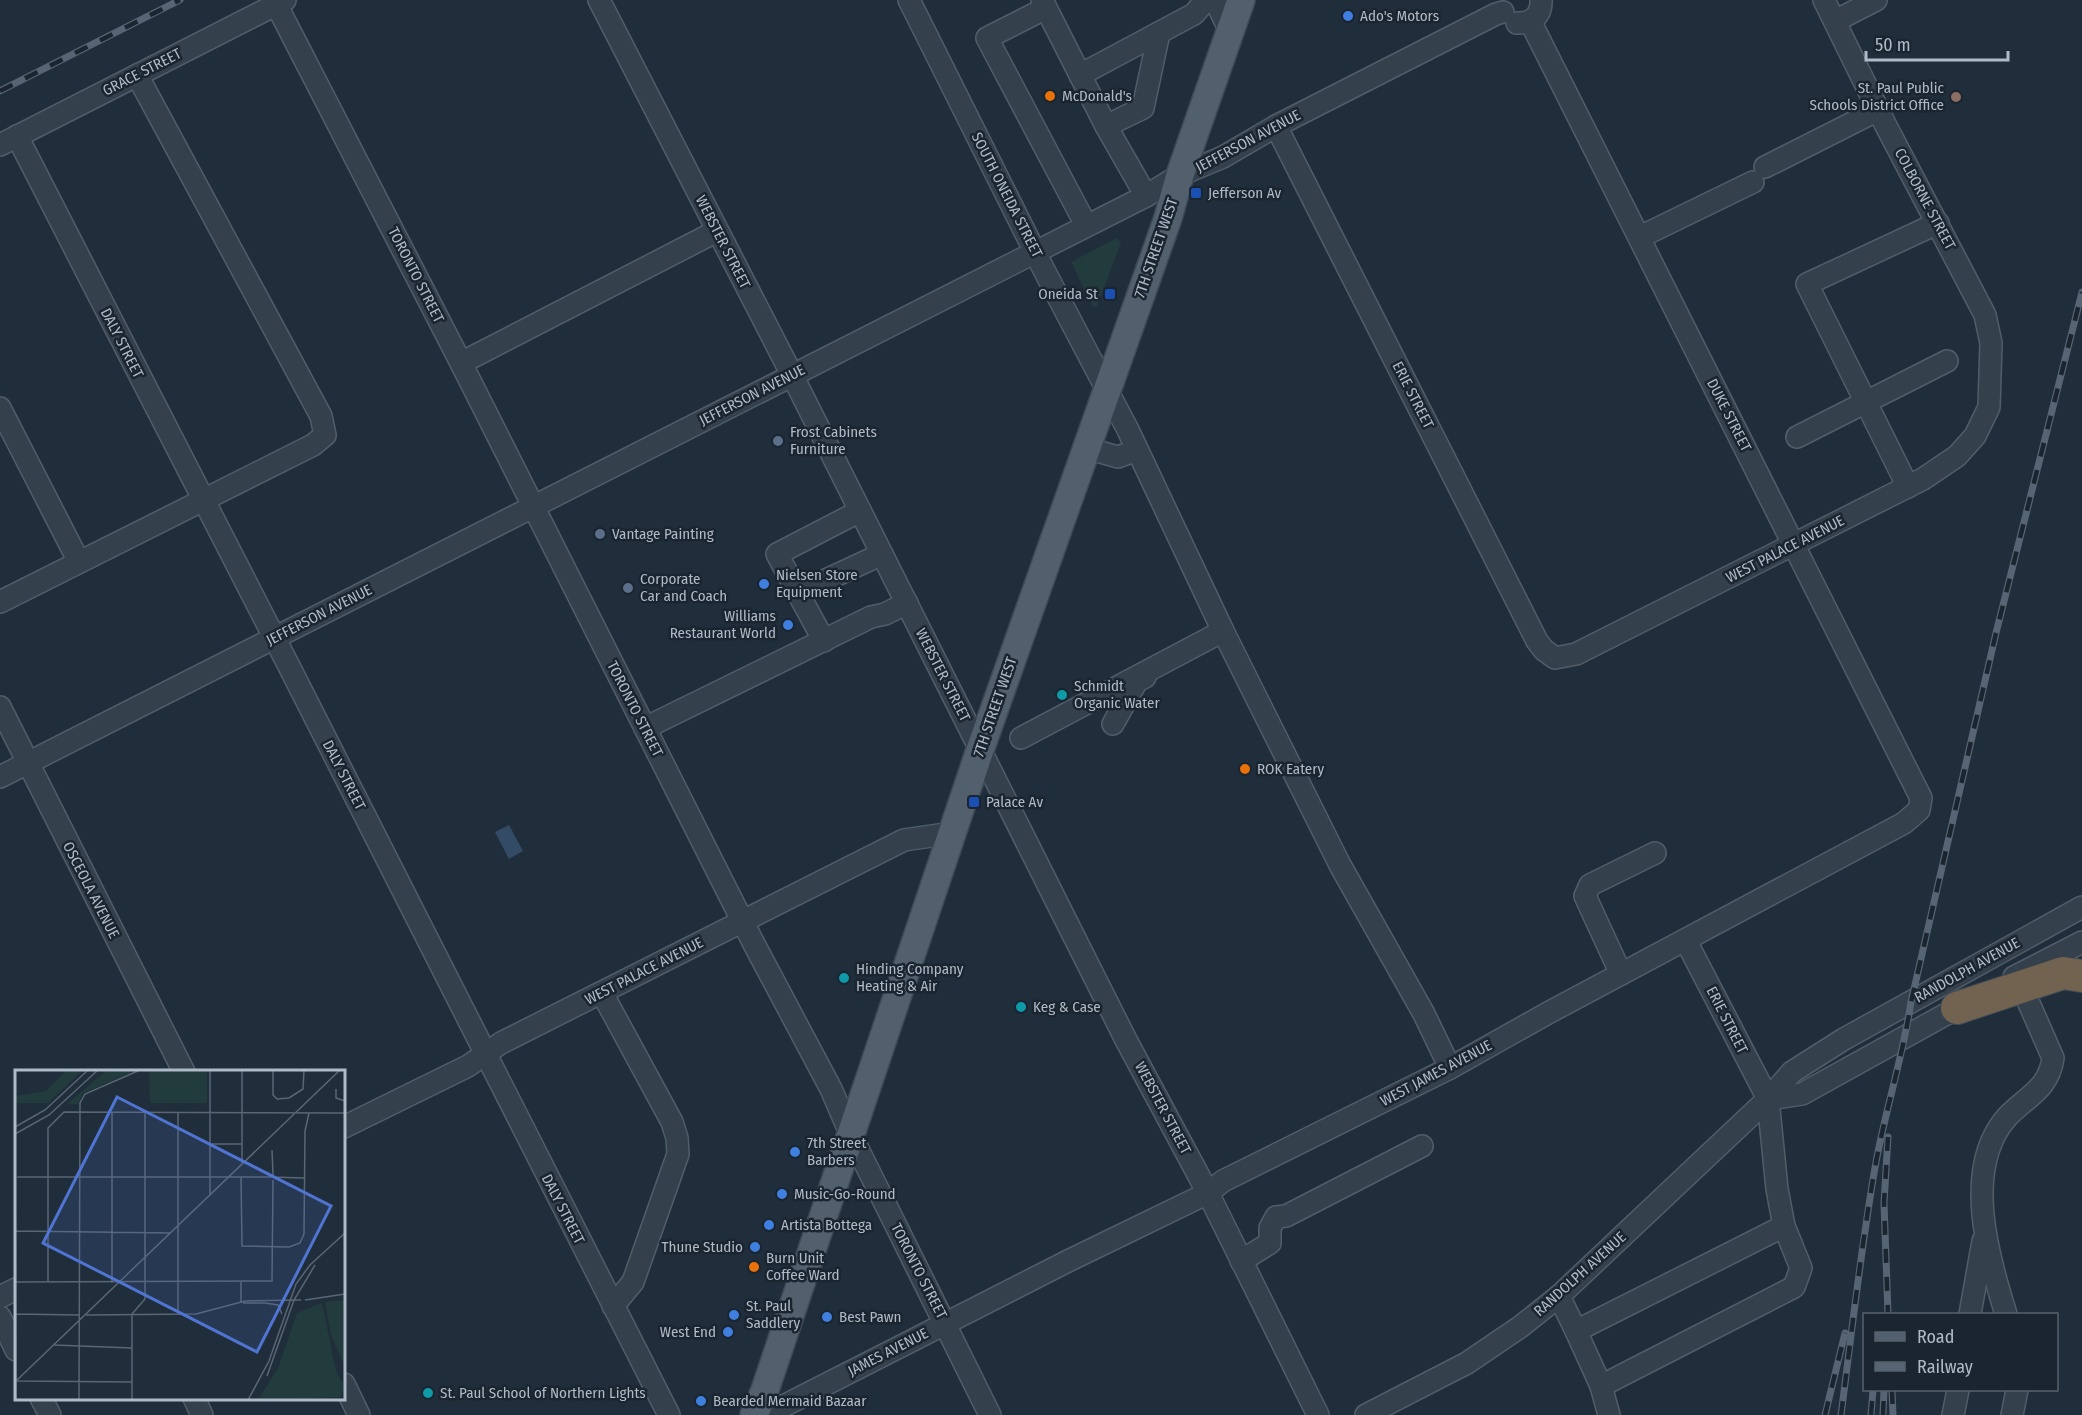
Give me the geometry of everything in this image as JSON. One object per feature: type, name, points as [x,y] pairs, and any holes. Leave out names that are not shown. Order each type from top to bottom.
[{"type":"highway","points":[[1957,1008],[2019,980],[2063,973],[2082,976]]},
{"type":"main road","name":"7TH STREET WEST","points":[[754,1415],[765,1390],[980,750],[1168,218],[1180,176],[1241,0]]},
{"type":"street","name":"WEBSTER STREET","points":[[599,0],[792,375],[1126,1040],[1208,1192],[1318,1415]]},
{"type":"street","name":"SOUTH ONEIDA STREET","points":[[909,0],[1137,450],[1224,634],[1340,865],[1424,1014],[1450,1068]]},
{"type":"street","points":[[1080,75],[1194,14],[1206,0]]},
{"type":"street","points":[[1215,0],[1230,31]]},
{"type":"street","points":[[1502,6],[1508,18],[1523,23],[1530,21],[1541,10],[1541,0]]},
{"type":"street","name":"COLBORNE STREET","points":[[1824,0],[1878,110],[1985,315],[1991,343],[1989,407]]},
{"type":"street","points":[[1834,21],[1876,0]]},
{"type":"street","name":"GRACE STREET","points":[[8,141],[280,2]]},
{"type":"street","name":"TORONTO STREET","points":[[280,2],[645,728],[831,1089],[850,1133],[990,1415]]},
{"type":"street","points":[[1086,225],[987,38],[1044,4],[1106,126],[1146,196]]},
{"type":"street","name":"JEFFERSON AVENUE","points":[[0,777],[1146,196],[1180,176],[1223,158],[1276,126],[1496,14],[1502,6]]},
{"type":"street","name":"DUKE STREET","points":[[1530,21],[1921,798],[1919,810]]},
{"type":"street","points":[[1106,126],[1143,108],[1159,33]]},
{"type":"street","points":[[0,602],[313,445],[325,435],[321,416],[137,75]]},
{"type":"street","points":[[1640,237],[1878,110]]},
{"type":"street","name":"ERIE STREET","points":[[1276,126],[1537,641],[1555,658]]},
{"type":"street","name":"DALY STREET","points":[[8,141],[202,501],[292,674],[669,1415]]},
{"type":"street","points":[[1908,487],[1807,284],[1938,223]]},
{"type":"street","points":[[461,363],[717,231]]},
{"type":"street","points":[[1797,437],[1947,361]]},
{"type":"street","name":"WEST PALACE AVENUE","points":[[1555,658],[1576,654],[1923,479],[1956,456],[1975,436],[1989,407]]},
{"type":"street","points":[[0,408],[79,562]]},
{"type":"street","points":[[1086,448],[1118,458],[1137,450]]},
{"type":"street","points":[[824,641],[777,554],[860,511]]},
{"type":"street","points":[[798,593],[882,554]]},
{"type":"street","points":[[645,728],[871,617],[885,614],[907,603]]},
{"type":"street","points":[[1113,724],[1137,681],[1224,634]]},
{"type":"street","points":[[1021,738],[1224,634]]},
{"type":"street","name":"OSCEOLA AVENUE","points":[[0,707],[183,1070]]},
{"type":"street","name":"WEST JAMES AVENUE","points":[[946,1323],[1450,1068],[1904,824],[1919,810]]},
{"type":"street","name":"WEST PALACE AVENUE","points":[[345,1127],[468,1066],[501,1043],[904,840],[952,833]]},
{"type":"street","points":[[1621,975],[1586,896],[1590,885],[1655,853]]},
{"type":"street","name":"RANDOLPH AVENUE","points":[[1366,1415],[1467,1363],[1520,1327],[1558,1296],[1768,1099],[1792,1072],[1844,1039],[2082,907]]},
{"type":"street","name":"ERIE STREET","points":[[1686,941],[1768,1099]]},
{"type":"street","name":"RANDOLPH AVENUE","points":[[2019,980],[2082,942]]},
{"type":"street","points":[[2006,1313],[1985,1228],[1982,1185],[1989,1146],[1995,1131],[2008,1116],[2045,1083],[2052,1069],[2053,1058],[2019,980]]},
{"type":"street","points":[[602,993],[672,1122],[677,1138],[678,1154],[633,1282],[613,1306]]},
{"type":"street","name":"RANDOLPH AVENUE","points":[[1768,1099],[1802,1094],[1957,1008]]},
{"type":"street","points":[[1601,1386],[1794,1287],[1801,1268],[1784,1226],[1777,1189],[1768,1099]]},
{"type":"street","points":[[1244,1267],[1270,1243],[1270,1228],[1276,1216],[1286,1216],[1422,1146]]},
{"type":"street","points":[[1576,1331],[1784,1226]]},
{"type":"street","points":[[1970,1313],[1985,1228]]},
{"type":"street","points":[[0,1297],[15,1289]]},
{"type":"street","points":[[1558,1296],[1601,1386],[1610,1415]]},
{"type":"street","points":[[0,1317],[15,1348]]},
{"type":"street","name":"JAMES AVENUE","points":[[766,1415],[946,1323]]},
{"type":"street","points":[[345,1386],[359,1415]]},
{"type":"street","points":[[1953,1415],[1958,1391]]},
{"type":"street","points":[[2012,1415],[2017,1391]]},
{"type":"street","points":[[42,1400],[50,1415]]},
{"type":"street","points":[[195,1400],[202,1415]]},
{"type":"green space","points":[[1117,238],[1121,243],[1097,306],[1093,307],[1071,262]]},
{"type":"water","points":[[509,825],[523,851],[509,859],[495,832]]},
{"type":"railway","points":[[0,91],[180,0]]},
{"type":"railway","points":[[1841,1415],[1866,1225],[1880,1142],[1996,633],[2082,292]]},
{"type":"railway","points":[[1888,1137],[1884,1203],[1888,1313]]},
{"type":"railway","points":[[1825,1415],[1845,1333]]},
{"type":"railway","points":[[1871,1415],[1873,1391]]},
{"type":"railway","points":[[1883,1415],[1884,1391]]},
{"type":"railway","points":[[1892,1391],[1893,1415]]},
{"type":"place","name":"Ado's Motors","points":[[1348,16]]},
{"type":"place","name":"McDonald's","points":[[1050,96]]},
{"type":"place","name":"St. Paul Public Schools District Office","points":[[1956,97]]},
{"type":"place","name":"Jefferson Av","points":[[1196,193]]},
{"type":"place","name":"Oneida St","points":[[1110,294]]},
{"type":"place","name":"Frost Cabinets Furniture","points":[[778,441]]},
{"type":"place","name":"Vantage Painting","points":[[600,534]]},
{"type":"place","name":"Nielsen Store Equipment","points":[[764,584]]},
{"type":"place","name":"Corporate Car and Coach","points":[[628,588]]},
{"type":"place","name":"Williams Restaurant World","points":[[788,625]]},
{"type":"place","name":"Schmidt Organic Water","points":[[1062,695]]},
{"type":"place","name":"ROK Eatery","points":[[1245,769]]},
{"type":"place","name":"Palace Av","points":[[974,802]]},
{"type":"place","name":"Hinding Company Heating & Air","points":[[844,978]]},
{"type":"place","name":"Keg & Case","points":[[1021,1007]]},
{"type":"place","name":"7th Street Barbers","points":[[795,1152]]},
{"type":"place","name":"Music-Go-Round","points":[[782,1194]]},
{"type":"place","name":"Artista Bottega","points":[[769,1225]]},
{"type":"place","name":"Thune Studio","points":[[755,1247]]},
{"type":"place","name":"Burn Unit Coffee Ward","points":[[754,1267]]},
{"type":"place","name":"St. Paul Saddlery","points":[[734,1315]]},
{"type":"place","name":"Best Pawn","points":[[827,1317]]},
{"type":"place","name":"West End","points":[[728,1332]]},
{"type":"place","name":"St. Paul School of Northern Lights","points":[[428,1393]]},
{"type":"place","name":"Bearded Mermaid Bazaar","points":[[701,1401]]}]
